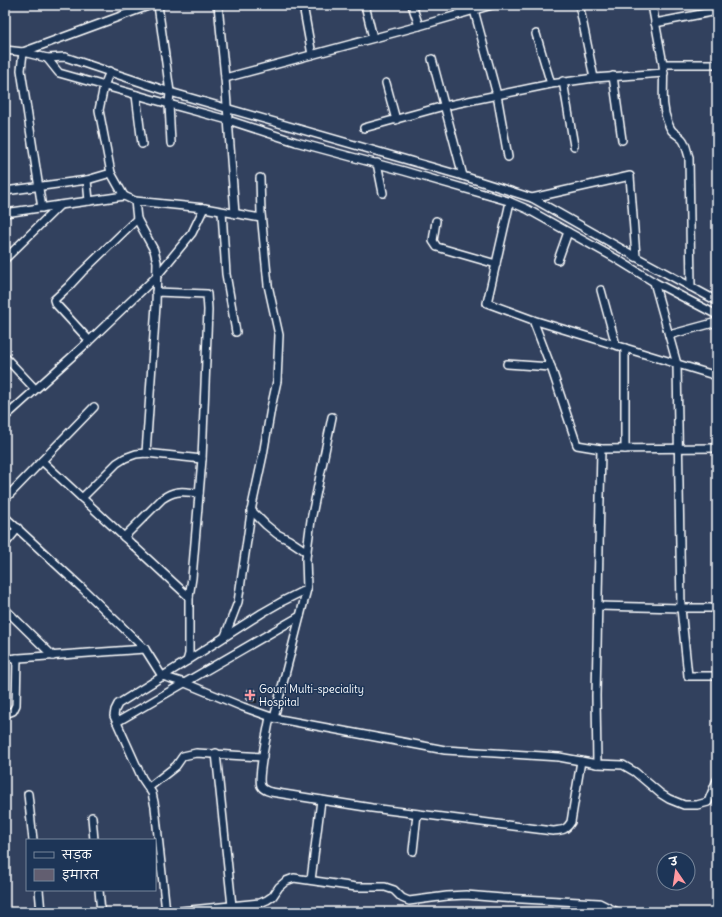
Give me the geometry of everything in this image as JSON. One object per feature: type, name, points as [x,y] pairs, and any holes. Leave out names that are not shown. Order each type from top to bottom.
[{"type":"street","points":[[23,52],[152,5]]},
{"type":"street","points":[[158,5],[170,92],[169,104],[171,143]]},
{"type":"street","points":[[218,5],[228,108],[235,214]]},
{"type":"street","points":[[302,5],[312,55]]},
{"type":"street","points":[[365,5],[373,38]]},
{"type":"street","points":[[412,5],[419,26]]},
{"type":"street","points":[[458,5],[461,14]]},
{"type":"street","points":[[225,78],[492,5]]},
{"type":"street","points":[[652,5],[663,64],[663,103],[667,121],[672,131],[683,140],[689,157],[691,287]]},
{"type":"street","points":[[474,10],[497,95],[508,157]]},
{"type":"street","points":[[580,10],[594,78]]},
{"type":"street","points":[[655,23],[717,11]]},
{"type":"street","points":[[536,34],[551,84]]},
{"type":"street","points":[[5,50],[23,52],[47,58],[65,57],[170,92],[463,176],[532,198],[717,301]]},
{"type":"street","points":[[23,52],[21,70],[42,208]]},
{"type":"street","points":[[47,58],[59,73],[228,120],[296,142],[377,163],[510,202],[527,209],[654,282],[717,315]]},
{"type":"street","points":[[432,60],[463,176]]},
{"type":"street","points":[[663,64],[717,64]]},
{"type":"street","points":[[110,71],[104,86],[99,110],[111,173],[124,196],[134,201],[204,208],[262,218]]},
{"type":"street","points":[[364,128],[444,106],[563,81],[664,73]]},
{"type":"street","points":[[613,76],[622,140]]},
{"type":"street","points":[[563,81],[574,146]]},
{"type":"street","points":[[386,83],[396,120]]},
{"type":"street","points":[[136,95],[142,144]]},
{"type":"street","points":[[377,163],[383,193]]},
{"type":"street","points":[[5,191],[87,180],[111,173]]},
{"type":"street","points":[[532,198],[630,176],[636,257]]},
{"type":"street","points":[[225,637],[238,602],[251,510],[277,381],[279,335],[268,285],[260,178]]},
{"type":"street","points":[[87,180],[89,201]]},
{"type":"street","points":[[5,212],[124,196]]},
{"type":"street","points":[[134,201],[137,219],[154,250],[156,262],[156,292],[146,453]]},
{"type":"street","points":[[510,202],[487,304],[534,320],[717,376]]},
{"type":"street","points":[[5,259],[60,205]]},
{"type":"street","points":[[5,417],[88,342],[156,277],[192,233],[204,208]]},
{"type":"street","points":[[222,212],[226,274],[236,332]]},
{"type":"street","points":[[88,342],[88,339],[54,303],[54,300],[137,219]]},
{"type":"street","points":[[436,220],[433,241],[437,247],[496,264]]},
{"type":"street","points":[[558,260],[568,232]]},
{"type":"street","points":[[654,282],[677,364],[681,608],[688,676],[717,676]]},
{"type":"street","points":[[601,290],[616,345]]},
{"type":"street","points":[[156,292],[207,294],[208,310],[202,459],[193,571],[189,597],[189,654],[187,661]]},
{"type":"street","points":[[534,320],[577,445],[601,449],[717,448]]},
{"type":"street","points":[[669,335],[717,322]]},
{"type":"street","points":[[625,348],[625,449]]},
{"type":"street","points":[[5,357],[36,389]]},
{"type":"street","points":[[507,364],[551,367]]},
{"type":"street","points":[[5,499],[94,407]]},
{"type":"street","points":[[332,417],[311,520],[306,558],[307,589],[272,718],[260,775],[261,786],[265,790],[271,792],[321,800],[416,814],[553,831],[567,828],[571,822],[581,761]]},
{"type":"street","points":[[596,764],[601,449]]},
{"type":"street","points":[[82,498],[117,463],[136,454],[146,453],[202,459]]},
{"type":"street","points":[[42,461],[189,597]]},
{"type":"street","points":[[124,537],[162,499],[169,494],[177,491],[199,492]]},
{"type":"street","points":[[251,510],[277,534],[307,552]]},
{"type":"street","points":[[5,517],[145,649],[162,676],[185,683],[272,718],[445,750],[559,757],[596,764],[623,765],[635,772],[661,794],[684,805],[697,805],[708,802],[717,780]]},
{"type":"street","points":[[5,544],[18,528]]},
{"type":"street","points":[[166,912],[155,806],[152,793],[142,778],[114,716],[115,710],[118,704],[162,676],[262,613],[307,589]]},
{"type":"street","points":[[598,606],[717,608]]},
{"type":"street","points":[[5,609],[53,656]]},
{"type":"street","points":[[117,722],[300,616]]},
{"type":"street","points":[[5,659],[145,649]]},
{"type":"street","points":[[5,714],[13,711],[16,706],[17,658]]},
{"type":"street","points":[[148,788],[176,766],[183,756],[196,753],[216,753],[263,757]]},
{"type":"street","points":[[216,753],[232,906]]},
{"type":"street","points":[[28,794],[33,839]]},
{"type":"street","points":[[311,880],[321,800]]},
{"type":"street","points":[[413,850],[416,814]]},
{"type":"street","points":[[92,817],[94,839]]},
{"type":"street","points":[[171,912],[260,903],[273,896],[286,881],[294,878],[356,887],[385,887],[394,890],[402,898],[409,901],[466,895],[600,903],[616,912]]},
{"type":"street","points":[[39,891],[41,912]]},
{"type":"street","points":[[99,891],[101,912]]},
{"type":"building","points":[[248,689],[256,690],[254,701],[246,700]]},
{"type":"place","name":"Gouri Multi-speciality Hospital","points":[[250,695]]}]
